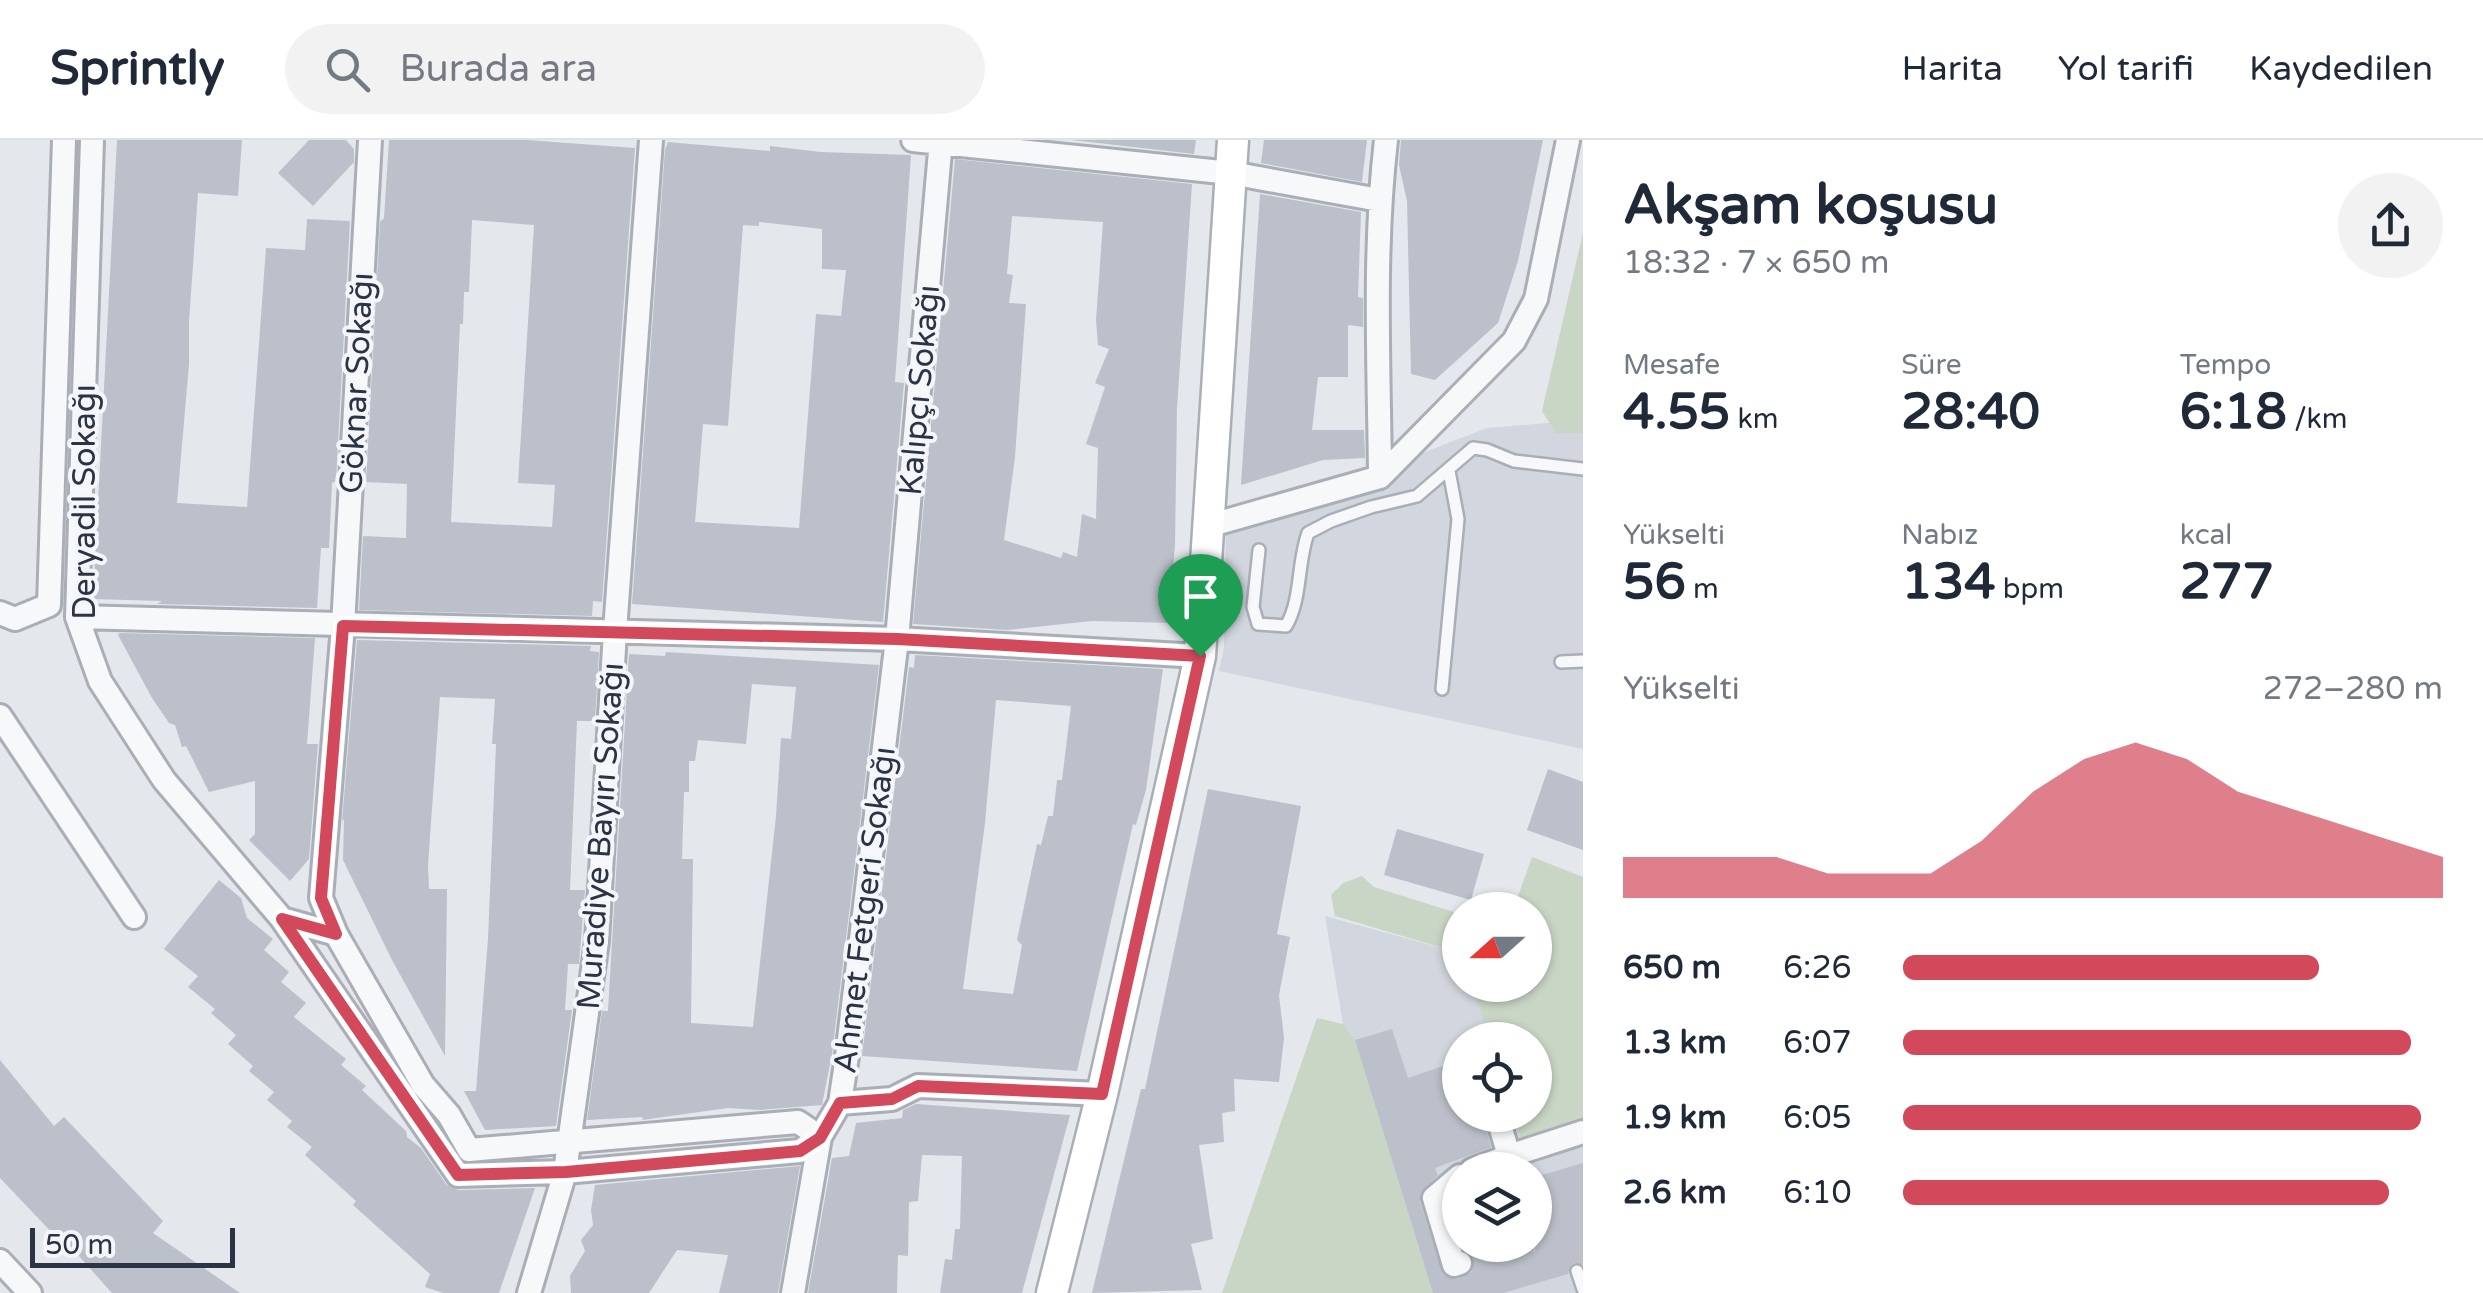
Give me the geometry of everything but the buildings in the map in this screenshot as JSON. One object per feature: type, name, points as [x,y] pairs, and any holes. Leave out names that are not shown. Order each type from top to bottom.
[{"type":"street","name":"Deryadil Sokağı","points":[[2,620],[49,605],[64,140]]},
{"type":"street","name":"Deryadil Sokağı","points":[[92,140],[77,616],[100,681],[164,780],[282,919],[458,1175],[566,1172],[800,1151],[820,1138]]},
{"type":"street","name":"Göknar Sokağı","points":[[336,934],[321,898],[343,626],[370,140]]},
{"type":"street","name":"Muradiye Bayırı Sokağı","points":[[529,1293],[566,1172],[596,942],[651,140]]},
{"type":"street","points":[[913,140],[1230,173],[1379,200]]},
{"type":"street","points":[[1052,1293],[1102,1094],[1200,656],[1233,140]]},
{"type":"street","points":[[1380,477],[1379,200],[1386,140]]},
{"type":"street","points":[[1208,526],[1380,477],[1514,340],[1536,299],[1568,140]]},
{"type":"street","name":"Kalıpçı Sokağı","points":[[897,639],[941,141]]},
{"type":"street","points":[[77,616],[897,639],[1200,656]]},
{"type":"street","name":"Ahmet Fetgeri Sokağı","points":[[793,1293],[820,1138],[840,1103],[897,639]]},
{"type":"street","points":[[0,716],[134,917]]},
{"type":"street","points":[[282,919],[336,934],[423,1085],[450,1115],[469,1150],[798,1122],[820,1138]]},
{"type":"street","points":[[840,1103],[892,1099],[918,1086],[1102,1094]]},
{"type":"street","points":[[427,1130],[450,1115]]},
{"type":"street","points":[[1521,1152],[1583,1132]]},
{"type":"street","points":[[1442,1189],[1431,1198],[1442,1229]]},
{"type":"street","points":[[3,1273],[30,1293]]},
{"type":"lane","points":[[1258,550],[1253,607],[1258,624],[1286,626],[1293,615],[1301,551],[1308,533],[1371,506],[1417,496],[1473,448],[1514,461],[1583,469]]},
{"type":"lane","points":[[1442,689],[1458,518],[1448,470]]},
{"type":"lane","points":[[1561,662],[1583,660]]},
{"type":"lane","points":[[1578,1271],[1583,1289]]},
{"type":"shaded area","points":[[1583,420],[1583,749],[1219,671],[1224,647],[1226,529],[1487,428]]},
{"type":"shaded area","points":[[1325,916],[1442,948],[1442,1002],[1552,1002],[1552,974],[1583,954],[1583,1293],[1408,1293],[1343,1024]]},
{"type":"green space","points":[[1583,233],[1583,433],[1556,433],[1542,411]]},
{"type":"green space","points":[[1532,857],[1583,877],[1583,1144],[1552,1154],[1525,1152],[1519,1132],[1552,1132],[1552,1022],[1484,1022],[1477,1002],[1552,1002],[1552,892],[1519,892]]},
{"type":"green space","points":[[1362,876],[1374,887],[1442,908],[1442,948],[1335,916],[1331,895],[1343,883]]},
{"type":"green space","points":[[1317,1018],[1343,1024],[1355,1040],[1433,1293],[1222,1293]]},
{"type":"route","points":[[343,626],[897,639],[1200,656],[1102,1094],[918,1086],[892,1099],[840,1103],[820,1138],[800,1151],[566,1172],[458,1175],[282,919],[336,934],[321,898],[343,626]]}]
